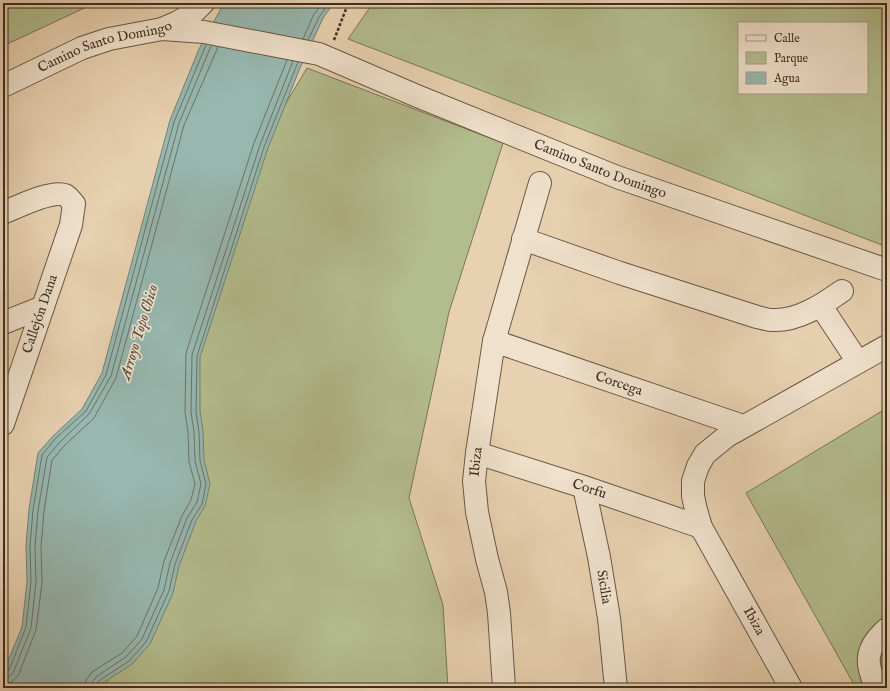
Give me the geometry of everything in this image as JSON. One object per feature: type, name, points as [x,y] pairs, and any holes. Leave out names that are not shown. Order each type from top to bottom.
[{"type":"street","name":"Camino Santo Domingo","points":[[3,86],[82,48],[109,40],[162,29],[193,13],[203,3]]},
{"type":"street","name":"Camino Santo Domingo","points":[[162,29],[204,32],[323,56],[417,96],[617,177],[887,270]]},
{"type":"street","name":"Ibiza","points":[[504,688],[499,612],[496,592],[477,512],[474,481],[494,341],[540,183]]},
{"type":"street","name":"Callejón Dana","points":[[3,213],[48,196],[59,194],[67,196],[74,204],[71,225],[3,424]]},
{"type":"street","points":[[523,238],[620,273],[757,317],[772,320],[785,319],[803,314],[821,306],[842,291]]},
{"type":"street","points":[[821,306],[858,362]]},
{"type":"street","points":[[3,323],[43,307]]},
{"type":"street","name":"Corcega","points":[[494,341],[743,426]]},
{"type":"street","name":"Ibiza","points":[[792,688],[701,527],[693,496],[693,481],[698,466],[705,454],[715,444],[743,426],[887,346]]},
{"type":"street","name":"Corfu","points":[[477,453],[584,487],[701,527]]},
{"type":"street","name":"Sicilia","points":[[584,487],[599,557],[609,618],[616,688]]},
{"type":"street","points":[[876,688],[869,669],[868,656],[872,646],[887,629]]},
{"type":"path","points":[[323,56],[346,9],[351,3]]},
{"type":"green space","points":[[3,3],[95,3],[3,46]]},
{"type":"green space","points":[[373,3],[887,3],[887,247],[348,39]]},
{"type":"green space","points":[[307,68],[503,143],[449,312],[409,498],[443,605],[448,688],[105,688],[146,588],[127,538],[245,172]]},
{"type":"green space","points":[[887,408],[887,688],[856,688],[746,493]]},
{"type":"water","name":"Arroyo Topo Chico","points":[[224,3],[334,3],[323,18],[300,68],[268,148],[200,357],[200,411],[203,431],[204,460],[210,484],[205,506],[196,521],[179,566],[173,593],[150,644],[132,664],[103,683],[98,688],[3,688],[3,673],[22,627],[27,582],[26,546],[29,509],[38,453],[53,436],[82,409],[102,373],[170,120],[199,49]]}]
